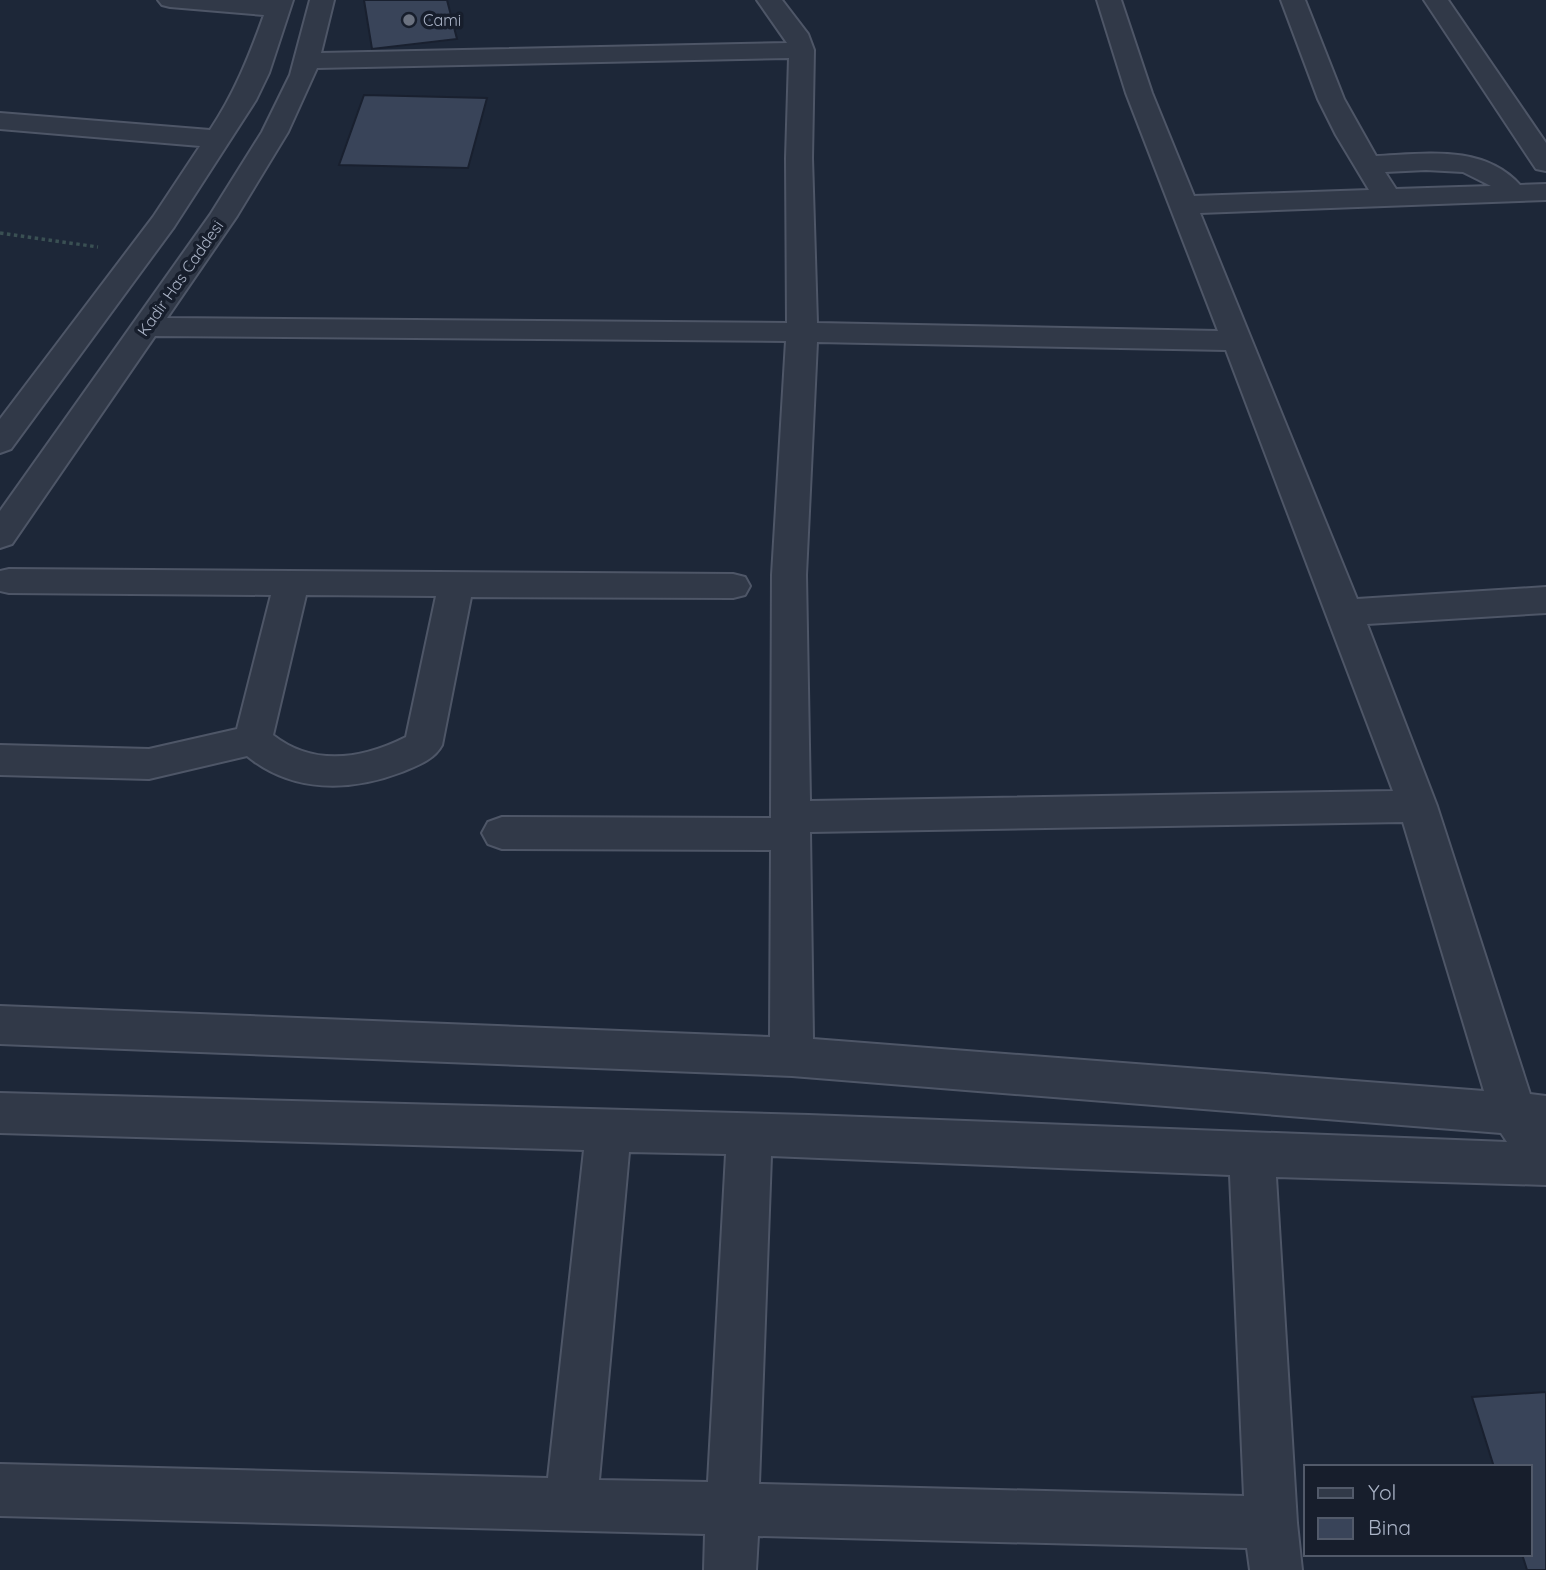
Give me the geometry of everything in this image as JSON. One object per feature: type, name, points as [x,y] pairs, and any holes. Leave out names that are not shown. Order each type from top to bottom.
[{"type":"street","points":[[0,442],[141,252],[243,100],[256,73],[280,4],[170,0]]},
{"type":"street","name":"Kadir Has Caddesi","points":[[0,536],[223,216],[257,160],[291,103],[307,61],[322,0]]},
{"type":"street","points":[[769,0],[796,34],[802,50],[799,158],[802,332],[789,575],[792,1057]]},
{"type":"street","points":[[0,1113],[609,1130],[1251,1155],[1546,1163],[1418,806],[1345,613],[1139,93],[1109,0]]},
{"type":"street","points":[[1293,0],[1331,99],[1387,197]]},
{"type":"street","points":[[1436,0],[1546,163]]},
{"type":"street","points":[[307,61],[802,50]]},
{"type":"street","points":[[0,121],[217,139]]},
{"type":"street","points":[[1367,165],[1468,164],[1493,172],[1504,180],[1513,193]]},
{"type":"street","points":[[1183,205],[1546,192]]},
{"type":"street","points":[[146,327],[802,332],[1235,341]]},
{"type":"street","points":[[9,581],[733,586]]},
{"type":"street","points":[[253,740],[292,583]]},
{"type":"street","points":[[253,740],[266,753],[284,764],[306,771],[330,773],[354,772],[379,766],[422,745],[456,584]]},
{"type":"street","points":[[1345,613],[1546,600]]},
{"type":"street","points":[[0,760],[149,764],[253,740]]},
{"type":"street","points":[[502,833],[1418,806]]},
{"type":"street","points":[[0,1025],[792,1057],[1530,1115]]},
{"type":"street","points":[[571,1505],[609,1130]]},
{"type":"street","points":[[730,1570],[749,1135]]},
{"type":"street","points":[[0,1490],[733,1510],[1273,1546],[1251,1155]]},
{"type":"path","points":[[0,233],[141,252]]},
{"type":"building","name":"Cami","points":[[364,0],[447,0],[457,39],[372,49]]},
{"type":"building","points":[[364,95],[487,98],[468,168],[339,165]]},
{"type":"building","points":[[1546,1392],[1546,1570],[1527,1570],[1523,1556],[1532,1556],[1532,1465],[1493,1465],[1472,1397]]},
{"type":"place","name":"Cami","points":[[409,20]]}]
